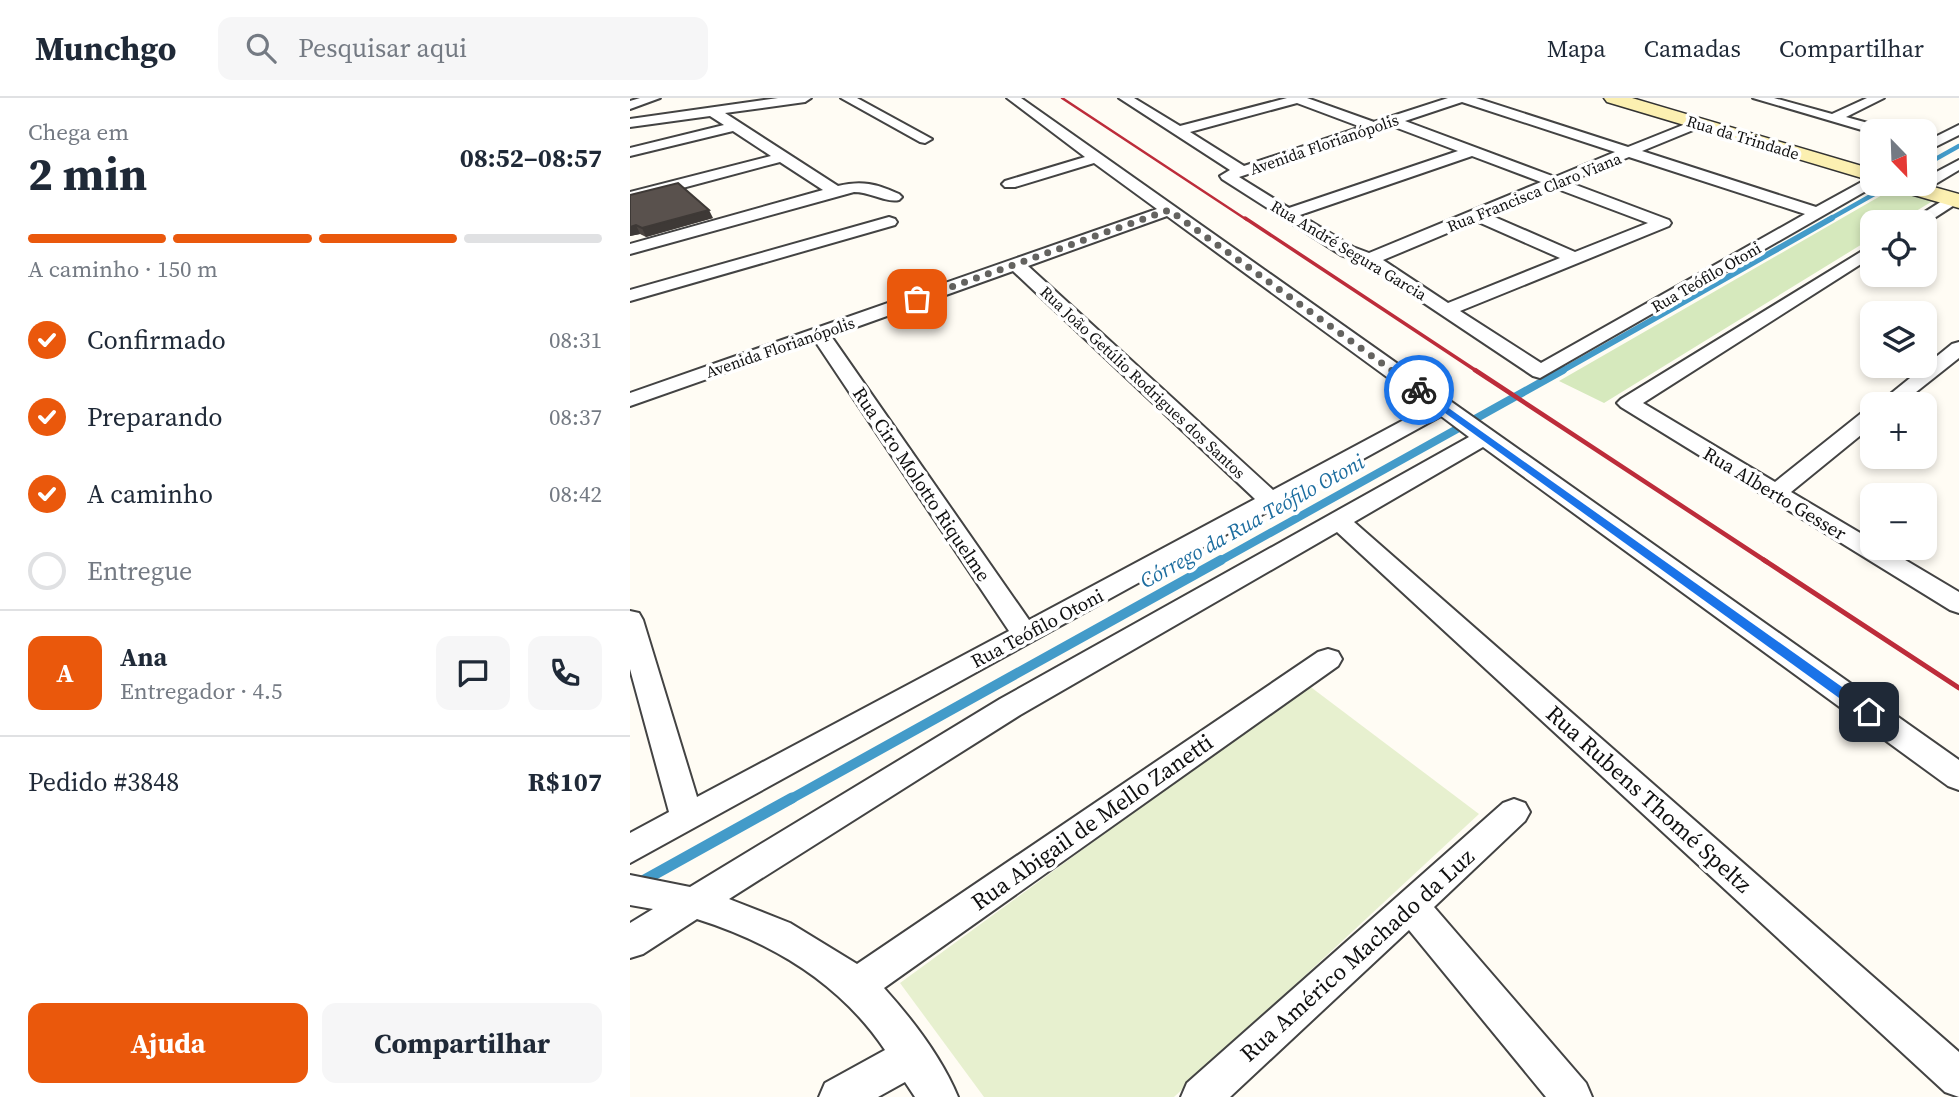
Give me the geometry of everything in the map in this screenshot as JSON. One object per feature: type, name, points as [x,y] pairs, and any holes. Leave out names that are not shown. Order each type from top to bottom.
[{"type":"main road","name":"Rua da Trindade","points":[[1613,98],[1860,171]]},
{"type":"main road","points":[[1937,194],[1956,200]]},
{"type":"street","points":[[630,105],[654,98]]},
{"type":"street","points":[[743,107],[763,98]]},
{"type":"street","points":[[630,123],[804,98]]},
{"type":"street","points":[[847,98],[925,139]]},
{"type":"street","points":[[1013,98],[1959,777]]},
{"type":"street","points":[[1759,98],[1860,125]]},
{"type":"street","points":[[1833,118],[1878,98]]},
{"type":"street","name":"Rua André Segura Garcia","points":[[1129,99],[1179,131],[1287,214],[1347,251],[1370,259],[1540,372]]},
{"type":"street","points":[[1179,131],[1296,99],[1374,127]]},
{"type":"street","points":[[1452,99],[1630,152],[1818,213]]},
{"type":"street","name":"Avenida Florianópolis","points":[[1234,174],[1452,99]]},
{"type":"street","points":[[712,111],[836,192]]},
{"type":"street","points":[[1392,121],[1662,223],[1448,309]]},
{"type":"street","name":"Rua Francisca Claro Viana","points":[[1370,259],[1698,123]]},
{"type":"street","points":[[630,152],[736,126]]},
{"type":"street","points":[[1937,140],[1959,130]]},
{"type":"street","points":[[1287,214],[1472,151]]},
{"type":"street","points":[[630,197],[783,158]]},
{"type":"street","points":[[1010,184],[1097,158]]},
{"type":"street","points":[[1937,174],[1959,164]]},
{"type":"street","points":[[630,250],[836,192],[866,186],[894,197]]},
{"type":"street","name":"Rua Teófilo Otoni","points":[[1540,372],[1860,189]]},
{"type":"street","points":[[1937,211],[1956,200]]},
{"type":"street","name":"Avenida Florianópolis","points":[[630,400],[1169,210]]},
{"type":"street","points":[[1478,216],[1575,258]]},
{"type":"street","points":[[630,296],[889,222]]},
{"type":"street","name":"Rua Alberto Gesser","points":[[1860,258],[1628,403],[1959,604]]},
{"type":"street","name":"Rua João Getúlio Rodrigues dos Santos","points":[[1016,264],[1270,501]]},
{"type":"street","name":"Rua Ciro Molotto Riquelme","points":[[819,333],[1025,634]]},
{"type":"street","points":[[1903,392],[1959,348]]},
{"type":"street","name":"Rua Teófilo Otoni","points":[[630,849],[1270,501],[1447,410]]},
{"type":"street","points":[[1775,493],[1860,426]]},
{"type":"street","points":[[630,942],[1010,707],[1338,520],[1480,433]]},
{"type":"street","name":"Rua Rubens Thomé Speltz","points":[[1338,520],[1959,1077]]},
{"type":"street","points":[[630,620],[687,818]]},
{"type":"street","name":"Rua Abigail de Mello Zanetti","points":[[856,986],[1328,659]]},
{"type":"street","name":"Rua Américo Machado da Luz","points":[[1201,1097],[1514,812]]},
{"type":"street","points":[[635,891],[694,902],[762,929],[826,963],[856,986],[911,1057],[937,1097]]},
{"type":"street","points":[[1411,906],[1572,1097]]},
{"type":"street","points":[[839,1097],[911,1057]]},
{"type":"green space","points":[[1880,196],[1926,196],[1936,199],[1918,210],[1860,210],[1860,245],[1604,403],[1559,381]]},
{"type":"green space","points":[[1308,685],[1479,814],[1174,1097],[984,1097],[900,983]]},
{"type":"building","points":[[678,183],[709,210],[642,228],[636,225],[630,227],[630,195]]},
{"type":"waterway","name":"Córrego da Rua Teófilo Otoni","points":[[1937,158],[1959,146]]},
{"type":"waterway","name":"Córrego da Rua Teófilo Otoni","points":[[1828,220],[1871,196]]},
{"type":"waterway","name":"Córrego da Rua Teófilo Otoni","points":[[1560,372],[1832,218]]},
{"type":"waterway","name":"Córrego da Rua Teófilo Otoni","points":[[1218,562],[1563,370]]},
{"type":"waterway","name":"Córrego da Rua Teófilo Otoni","points":[[789,800],[1221,560]]},
{"type":"waterway","name":"Córrego da Rua Teófilo Otoni","points":[[630,888],[792,798]]},
{"type":"railway","points":[[1062,98],[1247,220]]},
{"type":"railway","points":[[1245,218],[1478,372]]},
{"type":"railway","points":[[1475,370],[1767,562]]},
{"type":"railway","points":[[1764,560],[1959,688]]},
{"type":"way so far","points":[[917,299],[1169,210],[1419,390]]},
{"type":"route","points":[[1419,390],[1869,712]]}]
